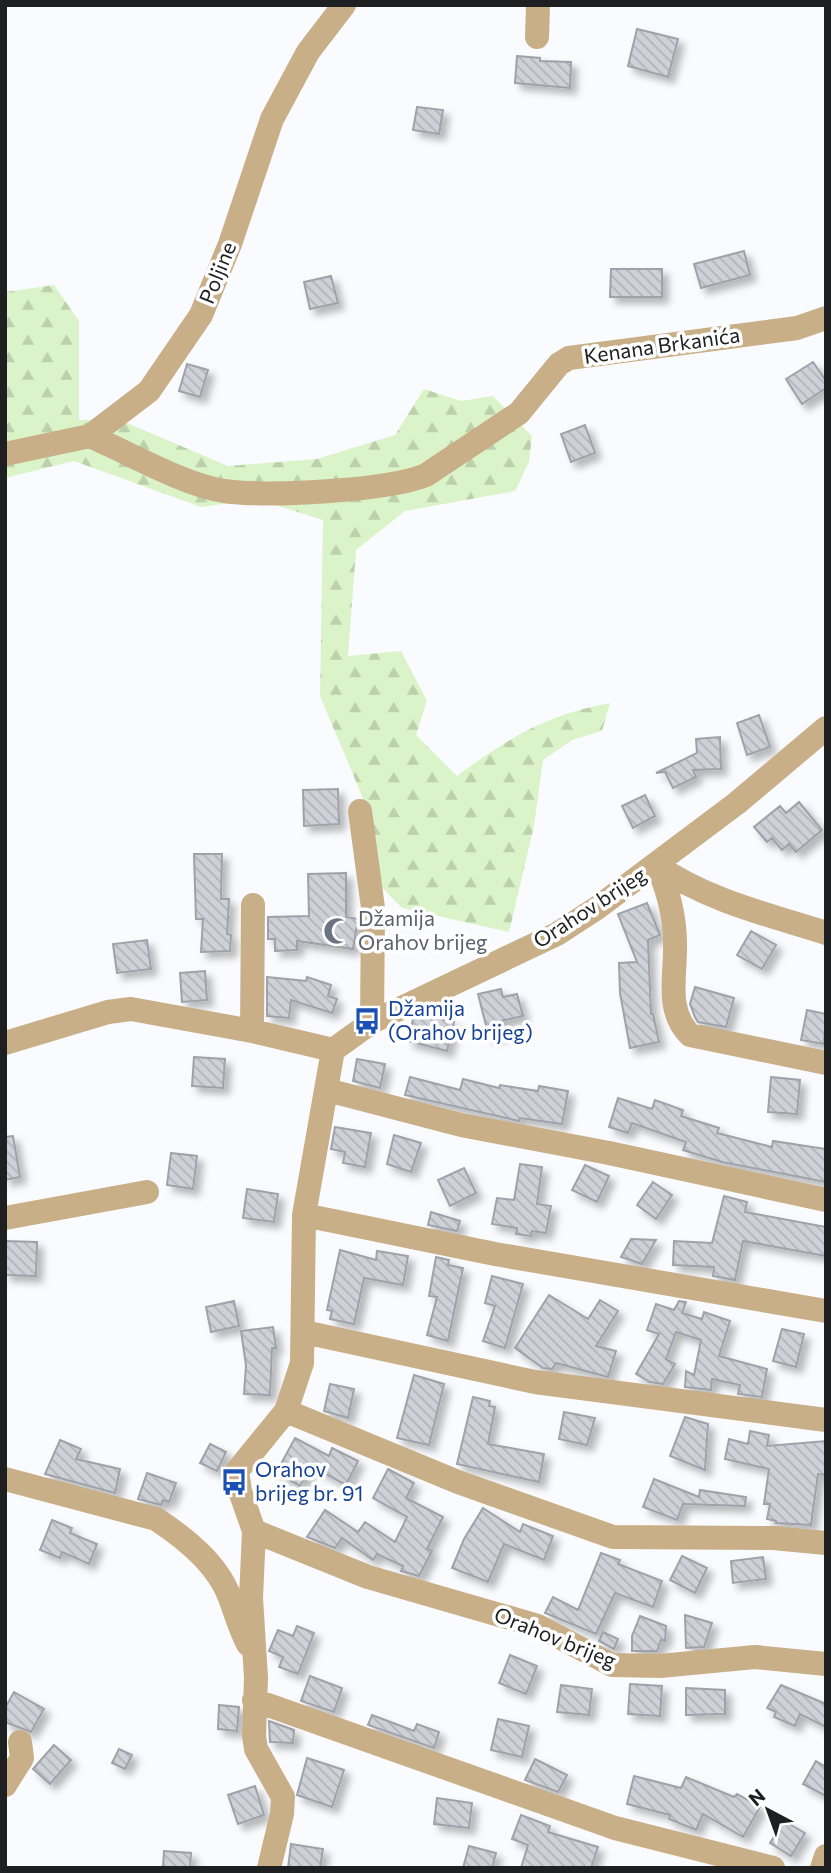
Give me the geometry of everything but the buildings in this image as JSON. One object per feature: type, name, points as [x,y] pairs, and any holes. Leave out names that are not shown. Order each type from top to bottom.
[{"type":"street","name":"Poljine","points":[[5,454],[90,436],[149,391],[201,314],[230,244],[272,119],[308,52],[344,5]]},
{"type":"street","points":[[537,37],[538,5]]},
{"type":"street","name":"Kenana Brkanića","points":[[90,436],[196,482],[225,491],[316,492],[412,481],[426,475],[519,413],[559,364],[569,358],[797,328],[826,318]]},
{"type":"street","name":"Orahov brijeg","points":[[333,1050],[372,1022],[556,934],[656,865],[737,803],[826,728]]},
{"type":"street","points":[[360,811],[373,908],[372,1022]]},
{"type":"street","name":"Orahov brijeg","points":[[656,865],[670,875],[726,901],[826,933]]},
{"type":"street","name":"Orahov brijeg","points":[[656,865],[664,879],[676,940],[674,1010],[679,1024],[690,1035],[826,1063]]},
{"type":"street","points":[[252,1031],[253,905]]},
{"type":"street","points":[[5,1043],[108,1012],[131,1009],[252,1031],[333,1050],[304,1215],[302,1363],[286,1411],[237,1471],[240,1491],[254,1531],[251,1598],[255,1657],[252,1716],[256,1749],[283,1797],[282,1814],[269,1868]]},
{"type":"street","points":[[327,1090],[461,1125],[609,1153],[826,1200]]},
{"type":"street","points":[[5,1217],[147,1192]]},
{"type":"street","points":[[304,1215],[495,1254],[826,1311]]},
{"type":"street","points":[[304,1332],[535,1382],[826,1420]]},
{"type":"street","points":[[286,1411],[458,1482],[613,1537],[773,1538],[826,1543]]},
{"type":"street","points":[[5,1479],[156,1519],[174,1531],[213,1568],[230,1595],[241,1631],[255,1657]]},
{"type":"street","name":"Orahov brijeg","points":[[254,1531],[368,1577],[538,1626],[612,1665],[660,1666],[755,1657],[826,1664]]},
{"type":"street","points":[[254,1700],[615,1828],[764,1867]]},
{"type":"street","points":[[5,1785],[22,1758],[20,1742]]},
{"type":"street","points":[[822,1868],[826,1856]]},
{"type":"green space","points":[[54,285],[79,321],[79,420],[120,420],[228,466],[317,459],[395,435],[424,389],[461,401],[493,396],[532,436],[529,462],[515,491],[405,511],[356,550],[348,656],[401,651],[427,701],[416,735],[457,776],[511,740],[547,721],[610,703],[602,731],[572,740],[543,760],[534,826],[509,932],[402,908],[371,876],[370,815],[320,696],[323,520],[257,499],[201,507],[74,461],[5,478],[5,292]]},
{"type":"place","name":"Džamija Orahov brijeg","points":[[337,931]]},
{"type":"place","name":"Džamija (Orahov brijeg)","points":[[367,1021]]},
{"type":"place","name":"Orahov brijeg br. 91","points":[[234,1482]]}]
